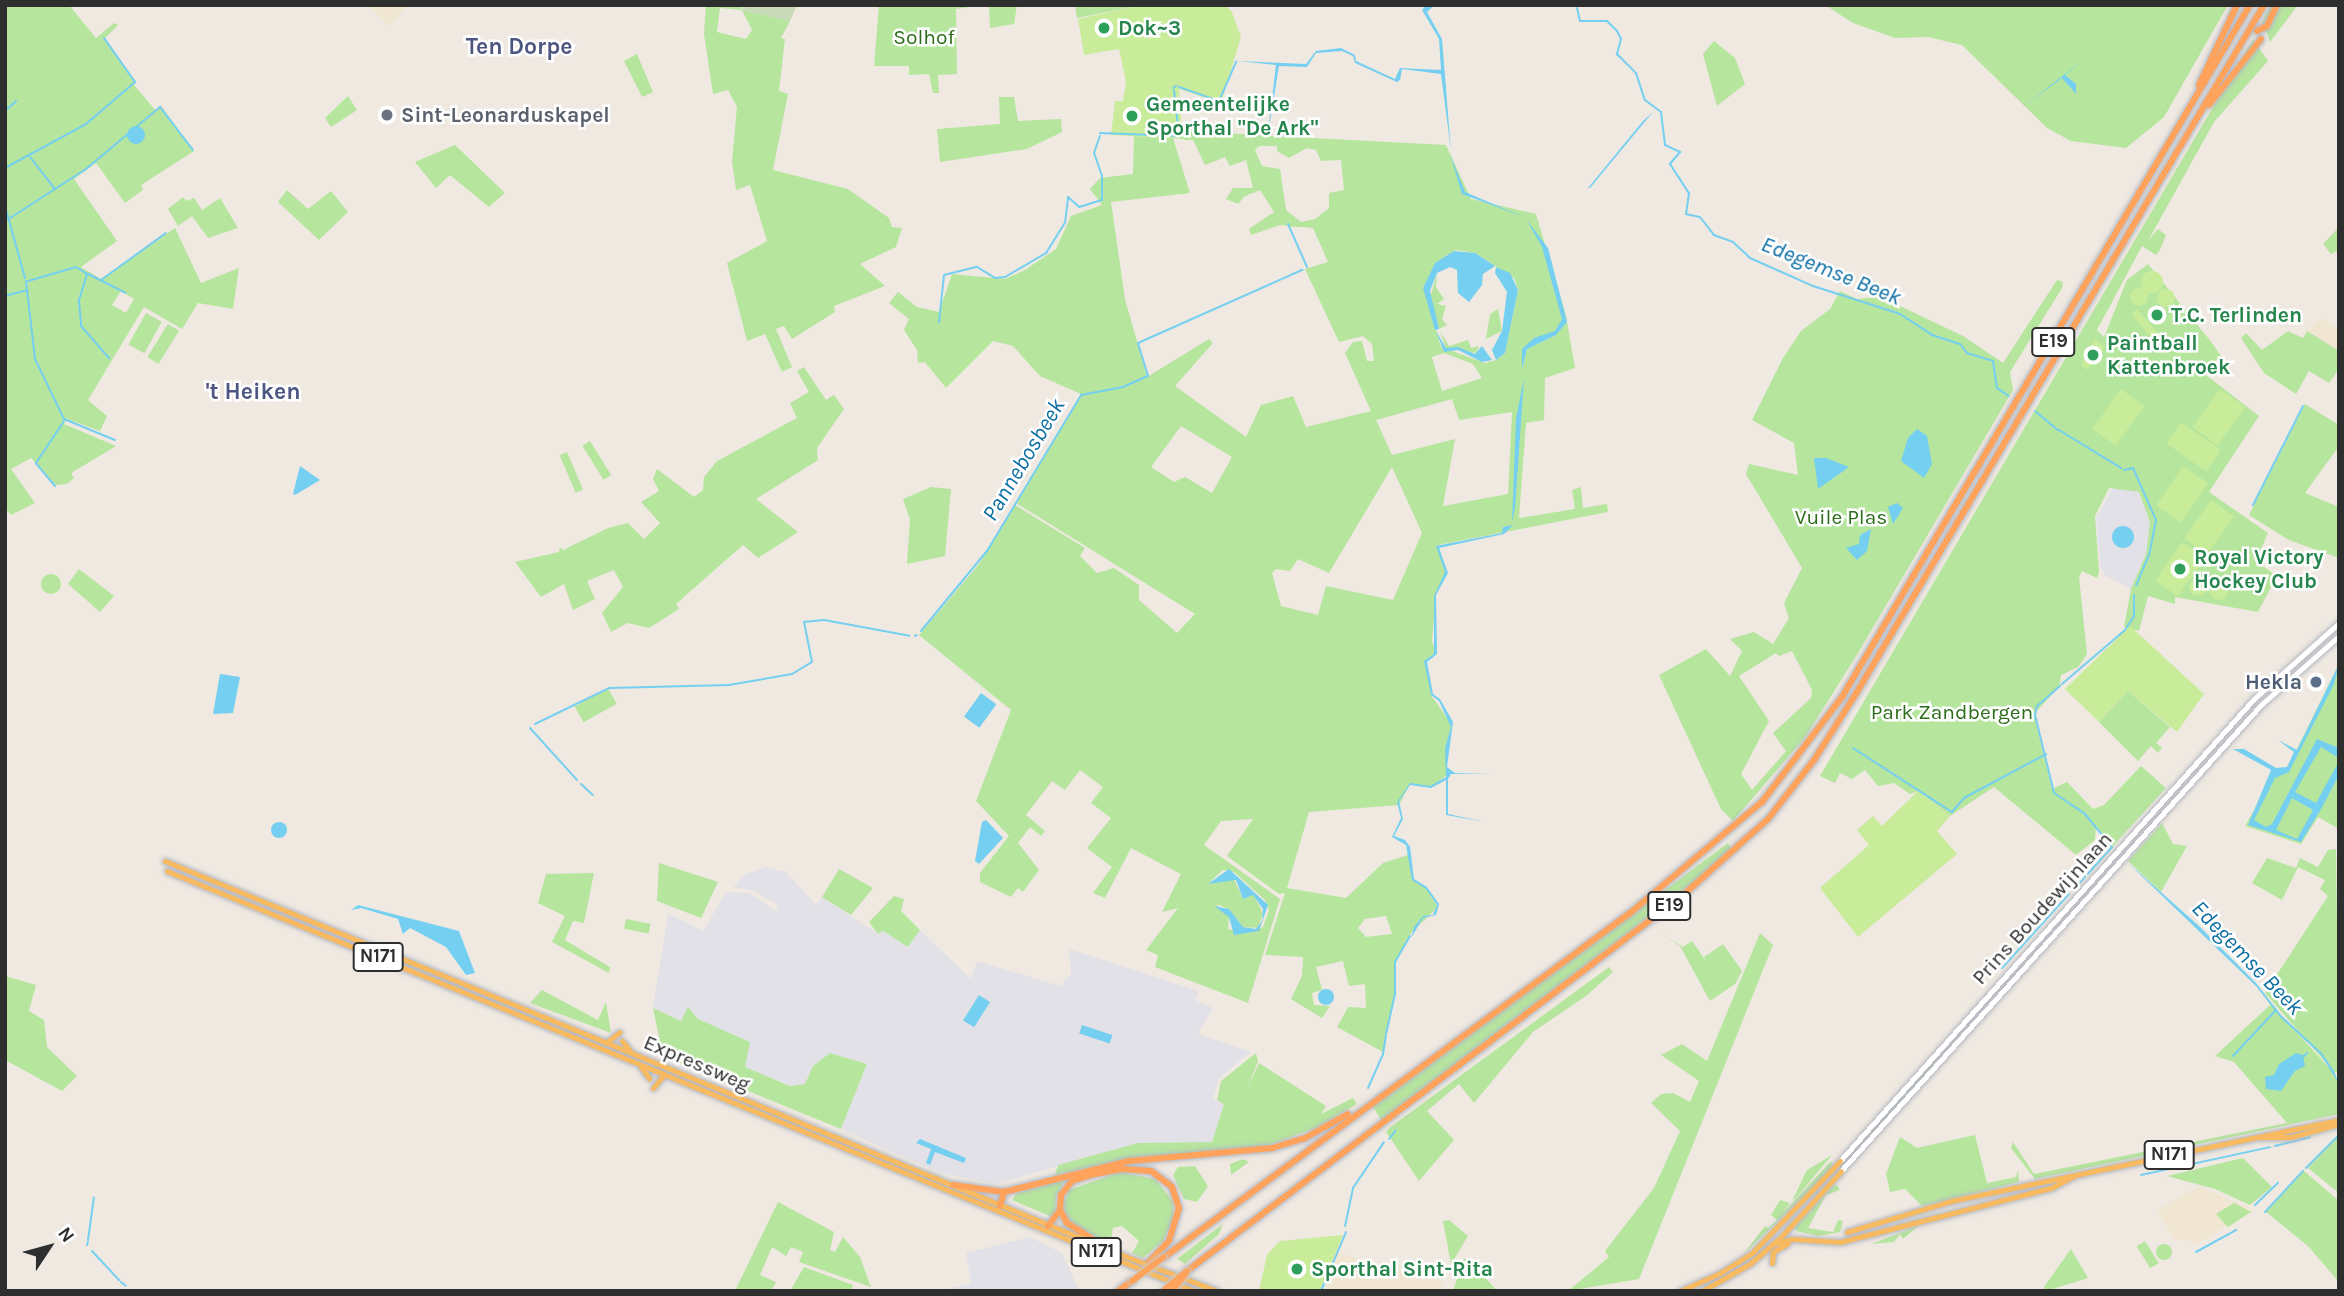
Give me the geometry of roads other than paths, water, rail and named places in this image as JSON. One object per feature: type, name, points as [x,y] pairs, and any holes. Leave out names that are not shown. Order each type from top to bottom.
[{"type":"highway","points":[[2188,110],[2237,5]]},
{"type":"highway","name":"E19","points":[[1356,1111],[1691,866],[1743,822],[1797,760],[1851,681],[2250,5]]},
{"type":"highway","name":"E19","points":[[1163,1291],[1692,888],[1741,846],[1790,792],[1857,692],[2264,5]]},
{"type":"highway","points":[[2257,32],[2267,26],[2277,5]]},
{"type":"highway","points":[[2197,120],[2261,39]]},
{"type":"highway","name":"Expressweg","points":[[165,861],[1110,1250],[1196,1289]]},
{"type":"highway","name":"Expressweg","points":[[167,871],[1004,1216],[1196,1289],[1217,1291]]},
{"type":"highway","points":[[607,1042],[620,1032]]},
{"type":"highway","points":[[622,1041],[630,1052]]},
{"type":"highway","points":[[641,1067],[649,1078]]},
{"type":"highway","points":[[653,1088],[663,1076]]},
{"type":"highway","points":[[953,1185],[1004,1192],[1129,1161],[1272,1148],[1305,1138],[1356,1111]]},
{"type":"highway","points":[[1118,1291],[1160,1256],[1356,1111]]},
{"type":"highway","name":"N171","points":[[1847,1232],[2032,1183],[2339,1122]]},
{"type":"highway","name":"Prins Boudewijnlaan","points":[[1680,1291],[1738,1263],[1781,1227],[1840,1161]]},
{"type":"highway","points":[[1041,1230],[1048,1226],[1060,1210],[1063,1190],[1078,1178],[1122,1169],[1158,1174],[1172,1186],[1179,1208],[1172,1234],[1160,1256]]},
{"type":"highway","name":"Prins Boudewijnlaan","points":[[1773,1244],[1842,1171]]},
{"type":"highway","name":"N171","points":[[1773,1244],[1801,1241],[1840,1242],[2037,1191],[2080,1174]]},
{"type":"highway","points":[[1004,1192],[1000,1206],[1004,1216]]},
{"type":"highway","points":[[1060,1210],[1075,1231],[1110,1250]]},
{"type":"highway","points":[[1772,1263],[1777,1248],[1801,1241]]},
{"type":"highway","points":[[1702,1291],[1751,1263],[1773,1244]]},
{"type":"highway","points":[[1172,1291],[1189,1270]]},
{"type":"main road","name":"Prins Boudewijnlaan","points":[[1840,1161],[2254,699],[2339,623]]},
{"type":"main road","name":"Prins Boudewijnlaan","points":[[1842,1171],[2261,705],[2339,636]]},
{"type":"main road","points":[[1938,1049],[1945,1055]]},
{"type":"water","points":[[1426,5],[1435,5],[1427,12],[1442,39],[1451,151],[1441,74],[1402,69],[1397,82],[1355,63],[1353,56],[1342,51],[1316,53],[1307,67],[1279,66],[1267,140],[1276,65],[1237,61],[1306,64],[1316,51],[1341,48],[1355,55],[1356,61],[1395,79],[1400,68],[1441,70],[1439,39],[1422,10]]},
{"type":"water","points":[[2084,59],[2065,75],[2076,84],[2076,94],[2062,78],[2023,107]]},
{"type":"water","points":[[1653,112],[1590,188],[1588,188],[1643,121]]},
{"type":"water","points":[[136,126],[142,129],[145,135],[142,141],[136,144],[130,141],[127,135],[130,129]]},
{"type":"water","points":[[1450,154],[1465,192],[1524,217],[1462,194]]},
{"type":"water","points":[[1526,219],[1548,248],[1567,322],[1556,335],[1527,349],[1522,369],[1522,349],[1534,338],[1555,331],[1562,319],[1542,247]]},
{"type":"water","points":[[1454,251],[1475,253],[1495,266],[1483,274],[1482,285],[1469,302],[1458,293],[1457,270],[1450,267],[1437,273],[1430,291],[1439,329],[1435,330],[1423,288],[1435,263]]},
{"type":"water","points":[[1496,267],[1510,273],[1518,290],[1505,353],[1496,360],[1492,350],[1502,331],[1507,292],[1495,273]]},
{"type":"water","points":[[1436,331],[1446,348],[1458,347],[1475,354],[1482,346],[1492,360],[1482,362],[1458,350],[1444,352]]},
{"type":"water","points":[[1524,378],[1515,508],[1512,523],[1516,419]]},
{"type":"water","points":[[1917,429],[1927,436],[1932,464],[1924,478],[1901,461],[1908,438]]},
{"type":"water","points":[[1814,458],[1826,458],[1849,467],[1818,489]]},
{"type":"water","points":[[300,466],[320,480],[295,495],[293,494]]},
{"type":"water","points":[[1897,503],[1903,508],[1893,524],[1888,507]]},
{"type":"water","points":[[1513,525],[1504,534],[1439,548],[1448,573],[1436,595],[1437,654],[1427,662],[1433,694],[1440,699],[1453,722],[1447,767],[1455,773],[1492,773],[1451,774],[1448,779],[1448,814],[1485,822],[1446,815],[1446,780],[1431,788],[1410,785],[1399,801],[1403,819],[1394,836],[1405,840],[1410,847],[1414,879],[1427,887],[1439,904],[1436,915],[1423,918],[1411,938],[1414,927],[1423,916],[1433,915],[1437,905],[1426,889],[1412,880],[1406,845],[1392,837],[1401,818],[1397,802],[1410,783],[1430,786],[1446,777],[1445,748],[1451,727],[1439,701],[1431,695],[1424,661],[1434,654],[1434,596],[1445,572],[1436,546],[1502,533],[1503,527]]},
{"type":"water","points":[[2123,526],[2131,529],[2134,537],[2131,545],[2123,548],[2115,545],[2112,537],[2115,529]]},
{"type":"water","points":[[1871,529],[1867,551],[1857,560],[1846,548],[1859,544],[1860,535]]},
{"type":"water","points":[[2339,664],[2334,684],[2289,772],[2275,778],[2254,820],[2266,827],[2272,824],[2317,739],[2339,748],[2339,775],[2301,842],[2248,825],[2271,770],[2233,749],[2244,749],[2276,768],[2287,767],[2294,752],[2278,740],[2297,750]],"holes":[[[2321,747],[2337,757],[2338,763],[2316,803],[2295,792]],[[2292,798],[2313,810],[2297,839],[2276,830]]]},
{"type":"water","points":[[220,674],[240,677],[233,713],[213,714]]},
{"type":"water","points":[[981,693],[996,704],[979,728],[964,716]]},
{"type":"water","points":[[986,820],[1003,838],[979,864],[975,861],[982,822]]},
{"type":"water","points":[[279,822],[287,830],[279,838],[271,830]]},
{"type":"water","points":[[2126,861],[2199,926],[2256,983],[2281,1015],[2322,1053],[2339,1084],[2321,1055],[2280,1017],[2256,986]]},
{"type":"water","points":[[1229,869],[1268,905],[1259,931],[1234,935],[1229,917],[1214,906],[1229,909],[1243,927],[1256,929],[1262,921],[1263,909],[1253,895],[1243,899],[1236,880],[1208,884]]},
{"type":"water","points":[[358,905],[459,931],[475,973],[466,975],[446,947],[410,928],[403,934],[398,919],[361,908],[351,910]]},
{"type":"water","points":[[1326,989],[1332,991],[1332,1003],[1326,1005],[1320,1003],[1318,997],[1320,991]]},
{"type":"water","points":[[979,995],[990,1002],[974,1027],[963,1020]]},
{"type":"water","points":[[1082,1025],[1112,1035],[1110,1043],[1079,1034]]},
{"type":"water","points":[[2296,1053],[2303,1055],[2305,1066],[2295,1071],[2281,1091],[2266,1089],[2265,1077],[2274,1075],[2279,1064]]},
{"type":"water","points":[[920,1139],[966,1158],[964,1163],[935,1152],[930,1165],[926,1163],[931,1149],[916,1143]]},
{"type":"waterway","name":"Edegemse Beek","points":[[1577,8],[1580,21],[1607,21],[1617,31],[1621,39],[1617,54],[1636,73],[1645,100],[1661,112],[1665,145],[1680,152],[1670,164],[1689,193],[1686,214],[1700,217],[1714,235],[1733,242],[1750,258],[1813,286],[1900,314],[1932,335],[1960,344],[1967,353],[1993,361],[1997,388],[2009,396]]},
{"type":"waterway","points":[[5,168],[86,124],[135,82],[104,38]]},
{"type":"waterway","points":[[1179,87],[1219,101],[1236,62]]},
{"type":"waterway","points":[[1100,133],[1179,136],[1174,90]]},
{"type":"waterway","points":[[5,111],[16,101]]},
{"type":"waterway","points":[[10,218],[86,169],[160,107],[193,150]]},
{"type":"waterway","points":[[939,322],[944,275],[977,267],[995,278],[1005,277],[1046,253],[1065,223],[1068,197],[1079,207],[1102,200],[1102,176],[1094,153],[1100,136]]},
{"type":"waterway","points":[[30,157],[55,189]]},
{"type":"waterway","points":[[5,206],[25,278]]},
{"type":"waterway","name":"Pannebosbeek","points":[[1288,224],[1307,267]]},
{"type":"waterway","points":[[101,280],[166,233]]},
{"type":"waterway","points":[[28,281],[76,267],[87,274],[79,301],[81,326],[109,358]]},
{"type":"waterway","name":"Pannebosbeek","points":[[921,631],[987,551],[1081,395],[1123,387],[1148,376],[1138,343],[1302,270]]},
{"type":"waterway","points":[[88,274],[126,293]]},
{"type":"waterway","points":[[26,281],[35,359],[64,419],[115,440]]},
{"type":"waterway","points":[[5,296],[27,290]]},
{"type":"waterway","points":[[2253,505],[2303,406]]},
{"type":"waterway","name":"Edegemse Beek","points":[[2035,411],[2058,430]]},
{"type":"waterway","points":[[55,486],[36,463],[64,421]]},
{"type":"waterway","name":"Edegemse Beek","points":[[2059,430],[2121,468]]},
{"type":"waterway","name":"Edegemse Beek","points":[[2124,470],[2133,468],[2156,520],[2149,555],[2136,585]]},
{"type":"waterway","name":"Edegemse Beek","points":[[2062,684],[2125,630],[2134,616],[2134,595]]},
{"type":"waterway","name":"Pannebosbeek","points":[[535,724],[609,688],[729,685],[792,674],[812,662],[804,622],[824,620],[910,636]]},
{"type":"waterway","name":"Edegemse Beek","points":[[2060,686],[2037,706],[2035,715],[2054,793],[2085,814],[2112,847],[2088,874]]},
{"type":"waterway","name":"Pannebosbeek","points":[[530,728],[577,780]]},
{"type":"waterway","points":[[1853,748],[1952,812],[1964,798],[2046,754]]},
{"type":"waterway","name":"Pannebosbeek","points":[[581,784],[593,795]]},
{"type":"waterway","points":[[2073,890],[2085,877]]},
{"type":"waterway","points":[[2002,968],[2069,894]]},
{"type":"waterway","points":[[1386,1034],[1395,994],[1395,962],[1410,936]]},
{"type":"waterway","points":[[2233,1056],[2276,1010]]},
{"type":"waterway","points":[[1368,1088],[1383,1054],[1386,1036]]},
{"type":"waterway","points":[[2304,1056],[2307,1053]]},
{"type":"waterway","points":[[1389,1139],[1396,1130]]},
{"type":"waterway","points":[[2306,1168],[2339,1135]]},
{"type":"waterway","points":[[2275,1146],[2310,1137]]},
{"type":"waterway","points":[[1345,1226],[1353,1188],[1384,1142]]},
{"type":"waterway","points":[[2141,1175],[2270,1147]]},
{"type":"waterway","points":[[2265,1212],[2303,1171]]},
{"type":"waterway","points":[[2255,1205],[2278,1183]]},
{"type":"waterway","points":[[88,1240],[94,1197]]},
{"type":"waterway","points":[[2196,1252],[2236,1230]]},
{"type":"waterway","points":[[1321,1291],[1346,1232]]},
{"type":"waterway","points":[[92,1251],[119,1280]]},
{"type":"waterway","points":[[121,1282],[126,1286]]},
{"type":"place","name":"Dok~3","points":[[1104,28]]},
{"type":"place","name":"Sint-Leonarduskapel","points":[[387,115]]},
{"type":"place","name":"Gemeentelijke Sporthal \"De Ark\"","points":[[1132,116]]},
{"type":"place","name":"T.C. Terlinden","points":[[2157,315]]},
{"type":"place","name":"Paintball Kattenbroek","points":[[2093,355]]},
{"type":"place","name":"Royal Victory Hockey Club","points":[[2180,569]]},
{"type":"place","name":"Hekla","points":[[2316,682]]},
{"type":"place","name":"Sporthal Sint-Rita","points":[[1297,1269]]},
{"type":"district","name":"Ten Dorpe","points":[[519,47]]},
{"type":"district","name":"'t Heiken","points":[[253,392]]},
{"type":"park label","name":"Solhof","points":[[924,37]]},
{"type":"park label","name":"Vuile Plas","points":[[1841,517]]},
{"type":"park label","name":"Park Zandbergen","points":[[1952,712]]}]
